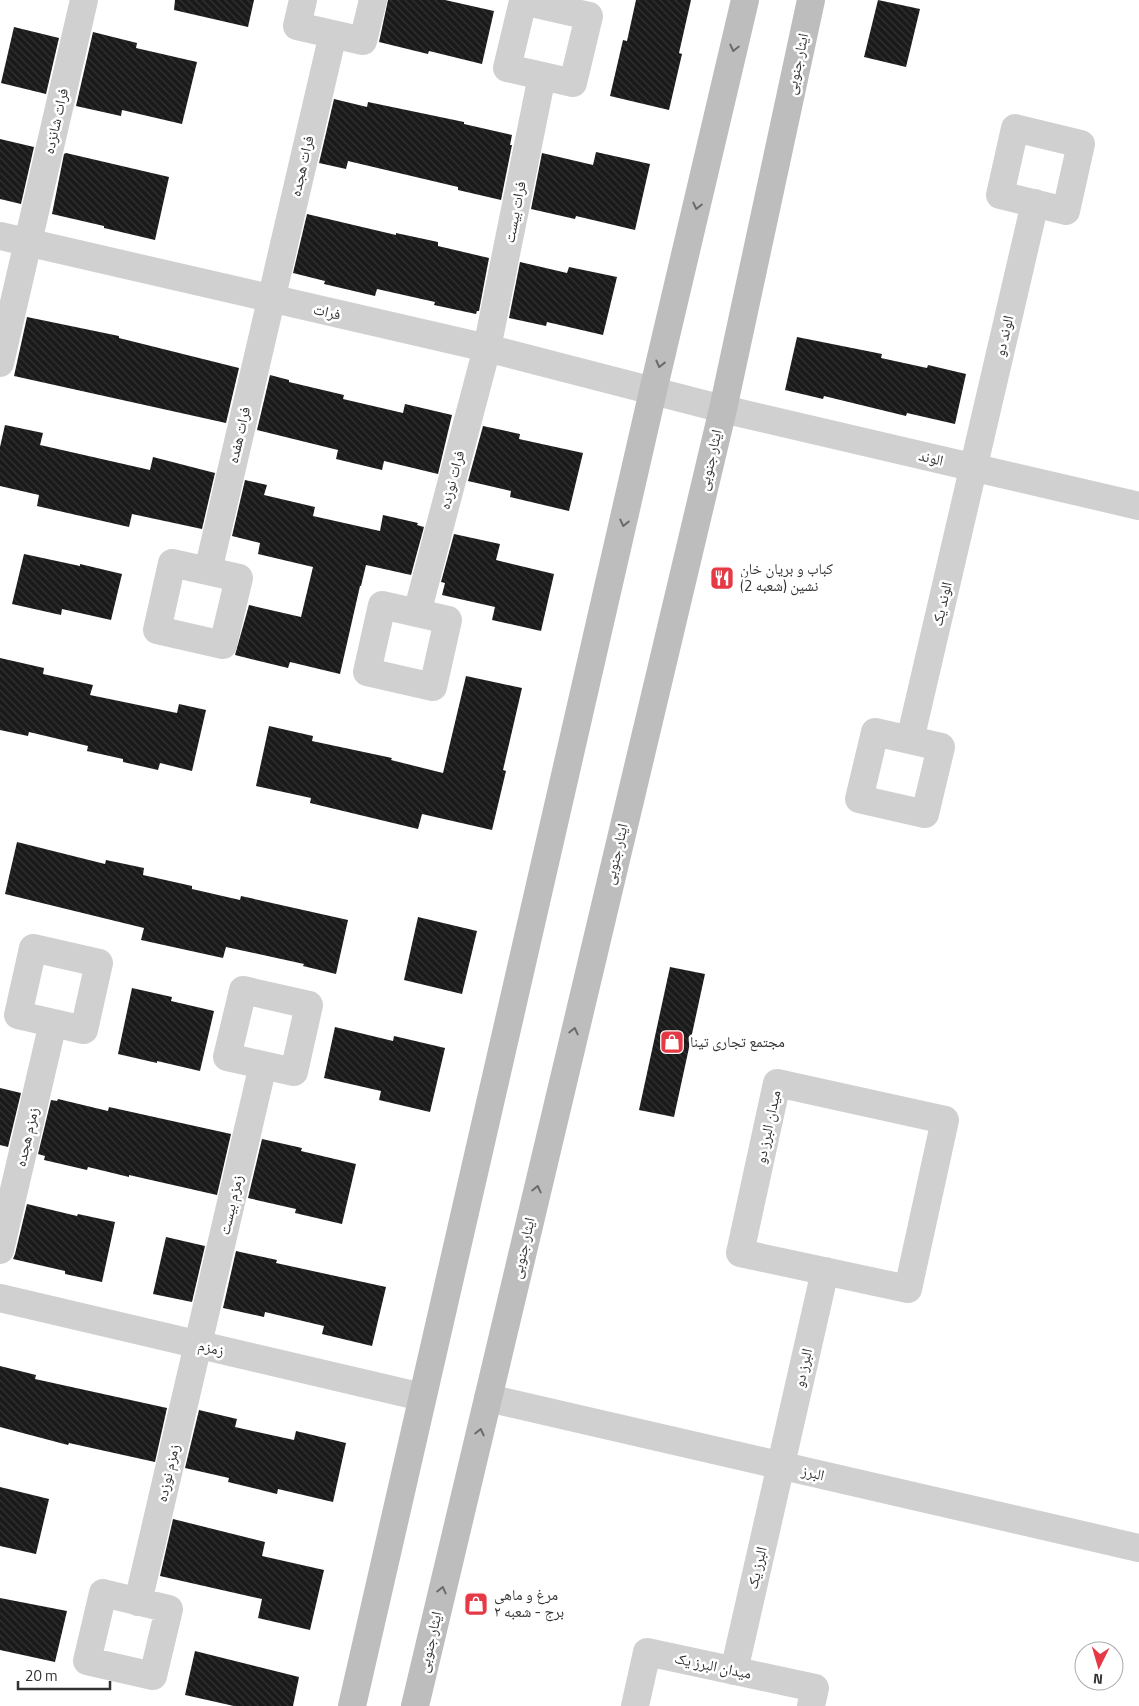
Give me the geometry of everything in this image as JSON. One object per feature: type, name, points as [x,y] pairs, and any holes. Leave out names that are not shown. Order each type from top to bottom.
[{"type":"main road","points":[[352,1706],[745,0]]},
{"type":"main road","name":"ایثار جنوبی","points":[[415,1706],[723,409],[811,0]]},
{"type":"street","name":"فرات شانزده","points":[[0,363],[84,0]]},
{"type":"street","points":[[303,0],[297,26],[363,41],[373,0]]},
{"type":"street","name":"فرات هجده","points":[[271,299],[332,34]]},
{"type":"street","name":"فرات بیست","points":[[487,348],[542,76]]},
{"type":"street","name":"الوند دو","points":[[973,468],[1035,204]]},
{"type":"street","name":"فرات","points":[[0,236],[487,348],[654,391]]},
{"type":"street","name":"فرات هفده","points":[[208,571],[271,299]]},
{"type":"street","name":"فرات نوزده","points":[[417,613],[487,348]]},
{"type":"street","name":"الوند","points":[[654,391],[723,409],[1139,506]]},
{"type":"street","name":"الوند یک","points":[[910,740],[973,468]]},
{"type":"street","name":"زمزم هجده","points":[[0,1250],[53,1023]]},
{"type":"street","name":"زمزم بیست","points":[[198,1345],[263,1065]]},
{"type":"street","name":"میدان البرز دو","points":[[777,1083],[945,1120],[908,1289],[824,1271],[740,1253],[777,1083]]},
{"type":"street","name":"البرز دو","points":[[781,1466],[824,1271]]},
{"type":"street","name":"زمزم","points":[[0,1298],[422,1397]]},
{"type":"street","name":"زمزم نوزده","points":[[138,1602],[198,1345]]},
{"type":"street","name":"البرز","points":[[488,1398],[1139,1548]]},
{"type":"street","name":"البرز یک","points":[[734,1671],[781,1466]]},
{"type":"street","name":"میدان البرز یک","points":[[635,1706],[647,1652],[815,1688],[812,1706]]},
{"type":"building","points":[[175,0],[254,0],[248,27],[174,10]]},
{"type":"building","points":[[388,0],[445,0],[494,11],[482,64],[429,51],[428,54],[379,42]]},
{"type":"building","points":[[636,0],[691,0],[679,53],[682,54],[669,110],[610,96],[623,40],[627,41]]},
{"type":"building","points":[[878,0],[920,9],[906,67],[864,57]]},
{"type":"building","points":[[14,27],[59,38],[46,94],[1,83]]},
{"type":"building","points":[[93,32],[137,43],[136,48],[197,62],[182,124],[122,110],[121,116],[76,106]]},
{"type":"building","points":[[334,99],[367,107],[368,102],[464,122],[464,124],[512,135],[510,145],[512,145],[501,200],[458,190],[458,187],[348,161],[346,169],[319,163]]},
{"type":"building","points":[[0,139],[34,147],[21,204],[0,199]]},
{"type":"building","points":[[596,152],[650,164],[635,230],[576,216],[575,219],[531,209],[542,153],[593,165]]},
{"type":"building","points":[[64,154],[169,177],[155,240],[52,214]]},
{"type":"building","points":[[307,214],[396,235],[396,233],[438,242],[438,246],[489,258],[479,311],[476,314],[434,305],[435,302],[377,289],[375,296],[324,284],[325,281],[293,273]]},
{"type":"building","points":[[520,262],[567,273],[569,267],[617,277],[603,335],[547,322],[546,326],[509,318]]},
{"type":"building","points":[[27,317],[119,336],[119,338],[239,368],[226,423],[14,376]]},
{"type":"building","points":[[797,337],[882,354],[881,358],[927,368],[928,365],[966,374],[955,424],[907,413],[906,416],[824,396],[823,399],[785,390]]},
{"type":"building","points":[[270,375],[289,380],[289,382],[344,395],[343,399],[403,413],[405,404],[452,415],[438,474],[384,461],[382,470],[336,459],[338,450],[257,430]]},
{"type":"building","points":[[5,425],[43,433],[40,445],[150,470],[153,457],[215,473],[202,529],[132,514],[129,527],[37,506],[39,495],[0,486],[0,447]]},
{"type":"building","points":[[483,426],[520,434],[519,439],[583,453],[569,511],[510,497],[511,491],[468,481]]},
{"type":"building","points":[[245,480],[267,485],[264,495],[315,507],[313,516],[380,531],[383,515],[418,523],[417,525],[424,527],[411,575],[366,565],[340,674],[290,662],[288,668],[235,655],[249,605],[301,617],[313,567],[258,554],[260,543],[232,536]]},
{"type":"building","points":[[454,534],[500,544],[496,560],[554,574],[541,631],[492,620],[495,607],[442,595],[445,583],[441,582]]},
{"type":"building","points":[[24,554],[122,574],[111,620],[62,609],[61,615],[12,604]]},
{"type":"building","points":[[0,658],[44,668],[43,674],[93,685],[90,695],[177,713],[179,704],[206,710],[192,771],[160,763],[158,770],[123,762],[123,759],[87,751],[88,746],[29,732],[28,736],[0,730]]},
{"type":"building","points":[[466,676],[522,688],[503,770],[506,771],[492,830],[422,814],[418,829],[310,803],[311,798],[256,786],[269,726],[313,736],[312,741],[392,758],[391,760],[443,773]]},
{"type":"building","points":[[17,842],[105,864],[106,860],[144,868],[143,875],[192,886],[192,889],[240,900],[241,896],[348,920],[336,974],[303,966],[304,964],[226,947],[223,958],[141,940],[144,928],[5,894]]},
{"type":"building","points":[[418,917],[477,931],[462,994],[404,980]]},
{"type":"building","name":"مجتمع تجاری تینا","points":[[670,967],[705,974],[674,1117],[639,1110]]},
{"type":"building","points":[[132,988],[172,997],[171,1001],[214,1011],[200,1071],[118,1054]]},
{"type":"building","points":[[335,1027],[393,1041],[394,1036],[445,1048],[430,1112],[379,1100],[381,1091],[324,1078]]},
{"type":"building","points":[[0,1088],[21,1093],[8,1147],[0,1145]]},
{"type":"building","points":[[58,1099],[108,1111],[109,1107],[231,1134],[217,1195],[129,1175],[129,1177],[88,1167],[87,1170],[44,1160],[45,1156],[38,1154],[51,1100],[57,1101]]},
{"type":"building","points":[[262,1139],[302,1148],[301,1151],[356,1164],[342,1224],[295,1213],[296,1209],[248,1198]]},
{"type":"building","points":[[27,1204],[77,1216],[78,1214],[115,1222],[102,1282],[65,1274],[65,1271],[13,1259]]},
{"type":"building","points":[[166,1237],[205,1246],[192,1302],[153,1294]]},
{"type":"building","points":[[236,1251],[277,1260],[276,1263],[386,1287],[372,1346],[322,1334],[324,1326],[265,1312],[264,1317],[223,1308]]},
{"type":"building","points":[[0,1366],[36,1375],[35,1379],[167,1408],[155,1462],[69,1443],[68,1445],[0,1427]]},
{"type":"building","points":[[199,1410],[237,1419],[235,1427],[294,1440],[296,1431],[346,1443],[333,1502],[278,1489],[277,1494],[228,1482],[229,1478],[185,1468]]},
{"type":"building","points":[[0,1487],[49,1499],[36,1554],[0,1546]]},
{"type":"building","points":[[173,1519],[265,1542],[262,1556],[324,1570],[310,1630],[258,1618],[262,1599],[160,1576]]},
{"type":"building","points":[[0,1598],[67,1611],[55,1662],[0,1650]]},
{"type":"building","points":[[195,1651],[299,1677],[293,1706],[234,1706],[185,1695]]},
{"type":"place","name":"کباب و بریان خان نشین (شعبه 2)","points":[[722,578]]},
{"type":"place","name":"مجتمع تجاری تینا","points":[[672,1042]]},
{"type":"place","name":"مرغ و ماهی برج - شعبه ۲","points":[[476,1604]]}]
